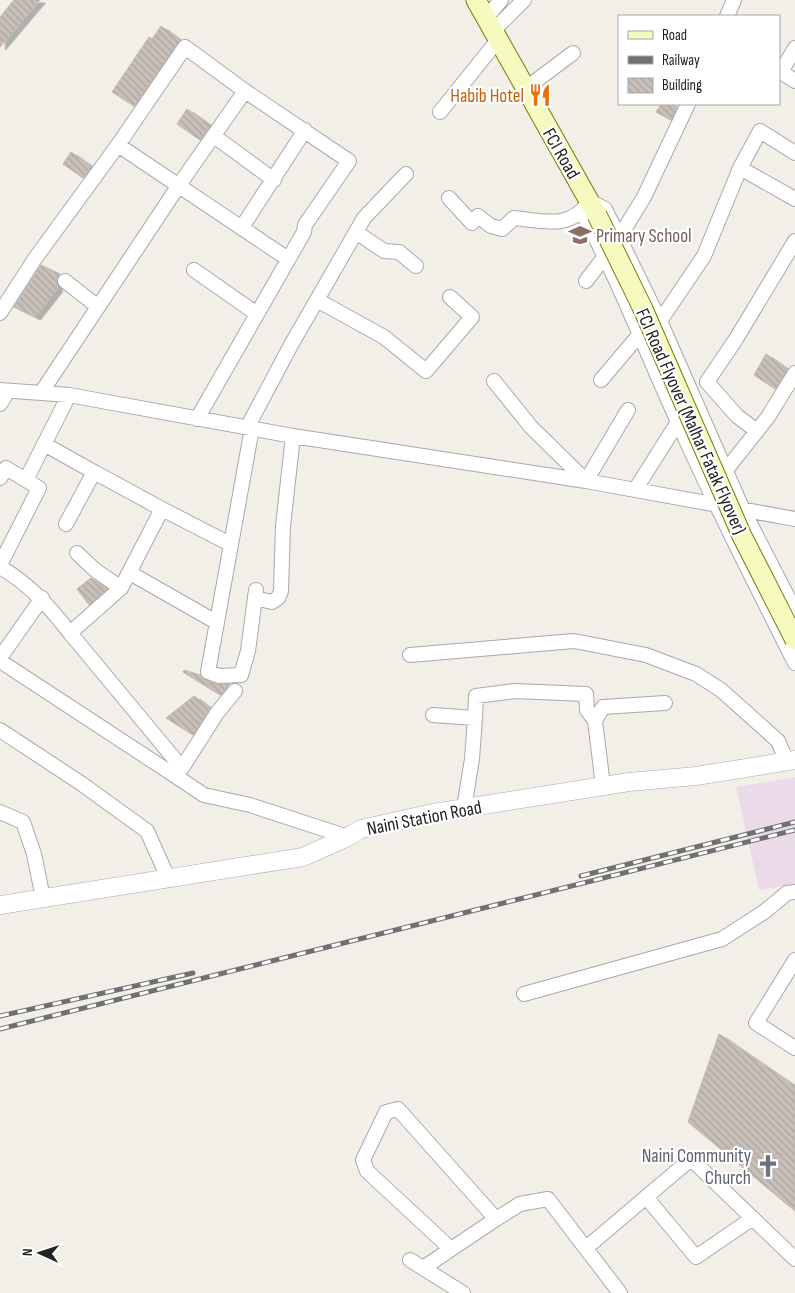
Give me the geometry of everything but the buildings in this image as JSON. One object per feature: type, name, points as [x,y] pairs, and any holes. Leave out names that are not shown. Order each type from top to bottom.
[{"type":"main road","name":"FCI Road","points":[[476,0],[589,209]]},
{"type":"main road","name":"FCI Road Flyover (Malhar Fatak Flyover)","points":[[589,209],[643,308],[742,536],[795,640]]},
{"type":"street","points":[[492,30],[501,0]]},
{"type":"street","points":[[440,112],[492,30],[524,0]]},
{"type":"street","points":[[728,15],[734,0]]},
{"type":"street","points":[[0,314],[34,260],[118,145],[185,47],[245,91],[350,161],[305,225],[304,232],[197,418]]},
{"type":"street","points":[[795,48],[780,71],[795,81]]},
{"type":"street","points":[[525,89],[573,53]]},
{"type":"street","points":[[41,393],[178,185],[245,91]]},
{"type":"street","points":[[620,236],[644,197],[688,105]]},
{"type":"street","points":[[242,228],[304,130]]},
{"type":"street","points":[[660,321],[704,256],[740,168],[760,131],[795,152]]},
{"type":"street","points":[[214,136],[274,180]]},
{"type":"street","points":[[118,145],[288,259]]},
{"type":"street","points":[[740,168],[795,199]]},
{"type":"street","points":[[293,436],[283,526],[280,591],[278,598],[272,602],[255,594],[248,651],[241,675],[219,676],[208,672],[250,427],[317,300],[364,218],[406,174]]},
{"type":"street","points":[[449,198],[469,227],[478,216],[491,226],[502,229],[514,218],[558,223],[589,209],[605,209],[620,236],[660,321],[744,510],[795,611]]},
{"type":"street","points":[[589,209],[606,255],[678,422],[795,664]]},
{"type":"street","points":[[356,232],[384,251],[399,252],[416,266]]},
{"type":"street","points":[[757,431],[737,416],[707,382],[741,332],[795,241]]},
{"type":"street","points":[[586,281],[606,255]]},
{"type":"street","points":[[194,270],[257,314]]},
{"type":"street","points":[[65,281],[97,306]]},
{"type":"street","points":[[317,300],[384,337],[426,371],[472,317],[450,297]]},
{"type":"street","points":[[601,380],[640,334]]},
{"type":"street","points":[[726,470],[757,431],[795,373]]},
{"type":"street","points":[[494,381],[531,427],[586,481]]},
{"type":"street","points":[[0,404],[4,390],[69,395],[293,436],[586,481],[795,519]]},
{"type":"street","points":[[26,480],[69,395]]},
{"type":"street","points":[[586,481],[628,410]]},
{"type":"street","points":[[635,490],[678,422]]},
{"type":"street","points":[[44,444],[230,544]]},
{"type":"street","points":[[0,478],[6,468],[39,488],[0,566],[20,578],[42,598],[178,772]]},
{"type":"street","points":[[66,524],[94,472]]},
{"type":"street","points":[[70,633],[122,588],[162,509]]},
{"type":"street","points":[[77,553],[95,570],[122,588]]},
{"type":"street","points":[[130,573],[216,622]]},
{"type":"street","points":[[42,598],[0,660],[178,772],[204,795],[250,805],[348,837]]},
{"type":"street","points":[[410,655],[574,641],[646,655],[696,674],[721,690],[778,741],[791,761]]},
{"type":"street","points":[[178,772],[217,713],[235,691]]},
{"type":"street","points":[[464,808],[472,759],[476,696],[515,691],[586,694],[587,710],[594,721],[603,786]]},
{"type":"street","points":[[594,721],[603,707],[665,702]]},
{"type":"street","points":[[434,715],[475,718]]},
{"type":"street","points":[[0,730],[82,784],[147,831],[170,880]]},
{"type":"street","name":"Naini Station Road","points":[[0,905],[170,880],[303,857],[348,837],[361,829],[464,808],[603,786],[696,776],[791,761]]},
{"type":"street","points":[[0,812],[23,822],[34,854],[43,898]]},
{"type":"street","points":[[524,994],[722,939],[764,912],[788,892],[795,892]]},
{"type":"street","points":[[795,961],[756,1023],[795,1048]]},
{"type":"street","points":[[452,1249],[367,1171],[363,1160],[386,1112],[398,1109],[496,1219]]},
{"type":"street","points":[[586,1248],[691,1159],[795,1259]]},
{"type":"street","points":[[646,1197],[696,1257],[753,1218]]},
{"type":"street","points":[[422,1268],[520,1204],[548,1199],[620,1293]]},
{"type":"street","points":[[410,1260],[464,1293]]},
{"type":"shaded area","points":[[795,777],[795,884],[759,890],[736,787]]},
{"type":"railway","points":[[581,876],[795,822]]},
{"type":"railway","points":[[0,1029],[795,830]]},
{"type":"railway","points":[[0,1016],[193,973]]},
{"type":"place","name":"Habib Hotel","points":[[540,95]]},
{"type":"place","name":"Primary School","points":[[580,235]]},
{"type":"place","name":"Naini Community Church","points":[[768,1166]]}]
